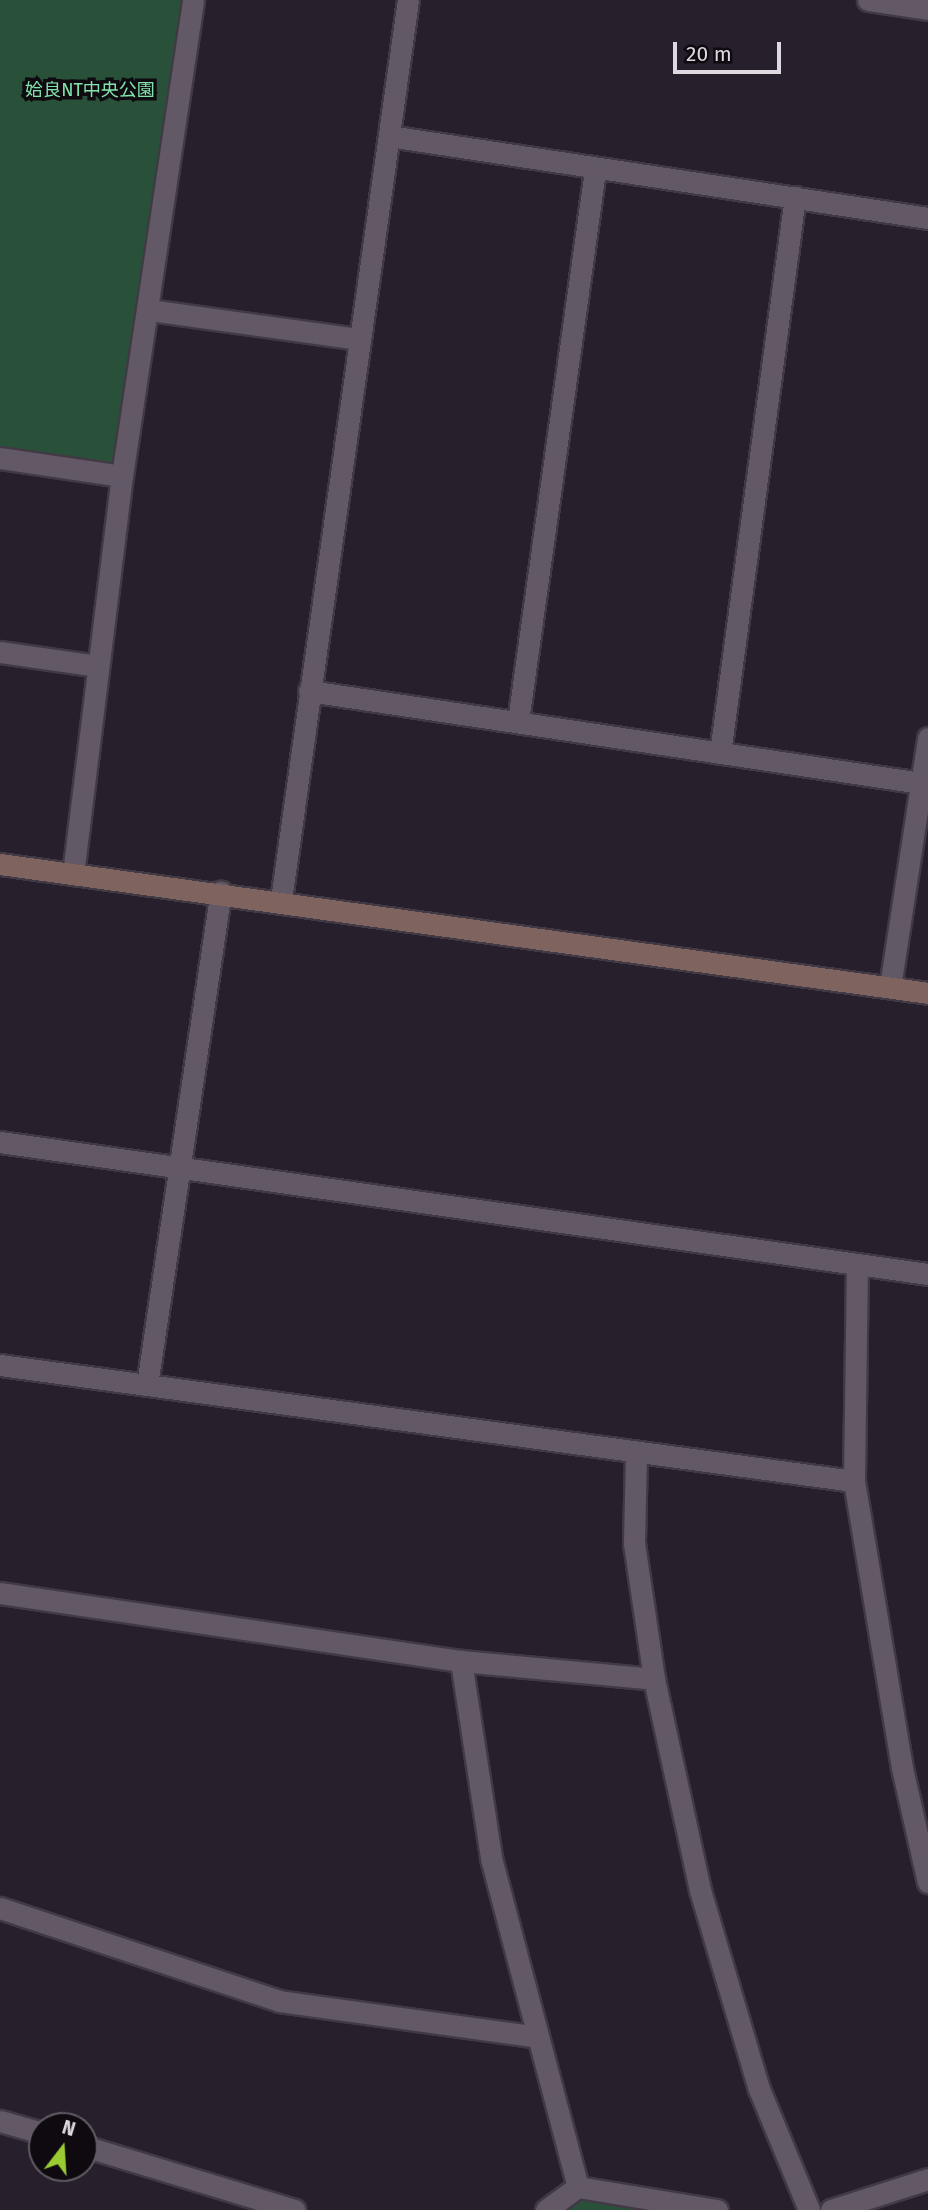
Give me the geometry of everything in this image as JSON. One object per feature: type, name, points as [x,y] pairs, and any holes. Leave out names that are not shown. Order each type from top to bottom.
[{"type":"street","points":[[73,874],[122,476],[150,310],[193,0]]},
{"type":"street","points":[[281,900],[358,339],[408,0]]},
{"type":"street","points":[[868,0],[928,9]]},
{"type":"street","points":[[389,136],[595,170],[928,218]]},
{"type":"street","points":[[518,721],[595,170]]},
{"type":"street","points":[[720,753],[795,197]]},
{"type":"street","points":[[150,310],[358,339]]},
{"type":"street","points":[[0,458],[122,476]]},
{"type":"street","points":[[0,652],[97,666]]},
{"type":"street","points":[[309,691],[921,783]]},
{"type":"street","points":[[890,987],[928,738]]},
{"type":"street","points":[[0,864],[281,900],[928,993]]},
{"type":"street","points":[[147,1385],[221,892]]},
{"type":"street","points":[[0,1142],[928,1274]]},
{"type":"street","points":[[856,1264],[854,1481],[902,1768],[928,1882]]},
{"type":"street","points":[[0,1365],[636,1454],[854,1481]]},
{"type":"street","points":[[636,1454],[634,1543],[654,1679],[700,1890],[759,2089],[808,2210]]},
{"type":"street","points":[[0,1593],[461,1661],[654,1679]]},
{"type":"street","points":[[461,1661],[491,1858],[578,2187]]},
{"type":"street","points":[[0,1908],[279,2001],[537,2037]]},
{"type":"street","points":[[0,2120],[28,2129]]},
{"type":"street","points":[[98,2150],[295,2210]]},
{"type":"street","points":[[831,2210],[928,2179]]},
{"type":"street","points":[[546,2210],[578,2187],[717,2210]]},
{"type":"green space","name":"姶良NT中央公園","points":[[0,0],[193,0],[122,476],[0,456]]},
{"type":"green space","points":[[578,2187],[717,2210],[546,2210]]}]
